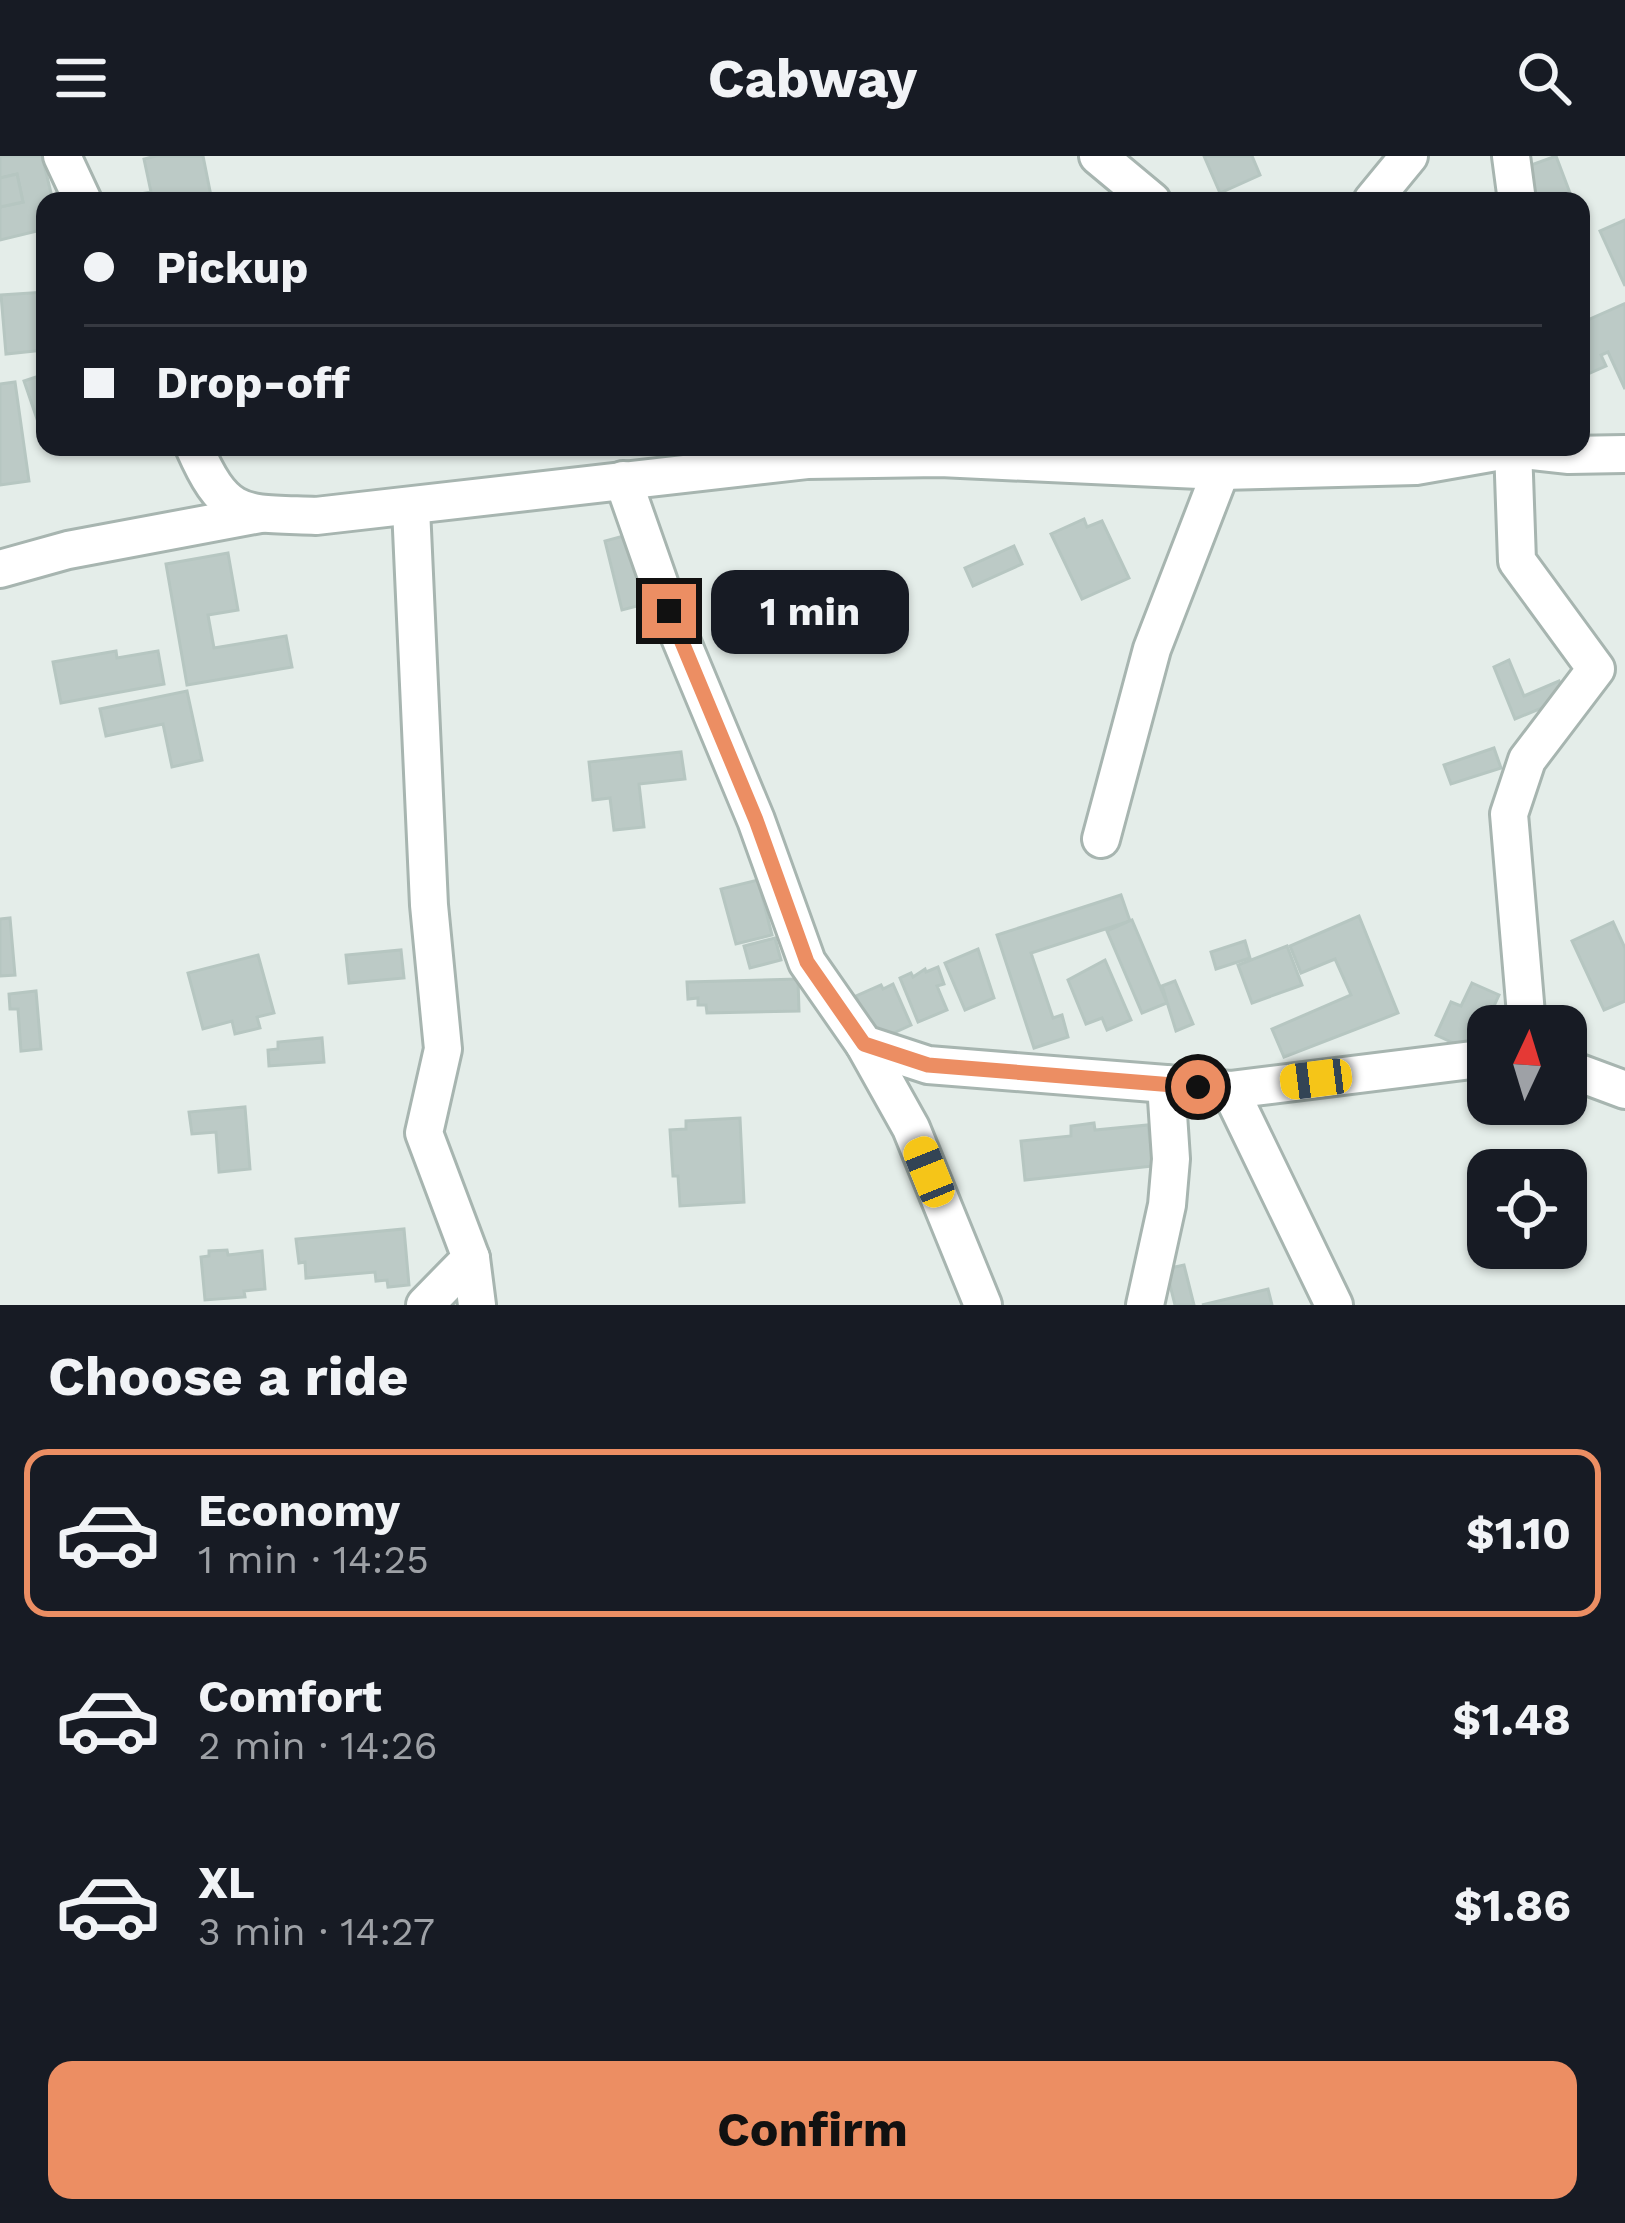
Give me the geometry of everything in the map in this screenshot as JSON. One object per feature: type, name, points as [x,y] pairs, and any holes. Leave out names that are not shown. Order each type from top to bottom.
[{"type":"street","points":[[62,156],[78,192]]},
{"type":"street","points":[[1098,156],[1141,192]]},
{"type":"street","points":[[1379,192],[1409,156]]},
{"type":"street","points":[[1510,156],[1515,192]]},
{"type":"street","points":[[1590,455],[1625,454]]},
{"type":"street","points":[[198,456],[212,487],[231,507],[262,514],[316,516],[807,460],[1226,459],[1416,466],[1470,456]]},
{"type":"street","points":[[1513,456],[1517,562],[1596,669],[1527,760],[1509,814],[1525,1005]]},
{"type":"street","points":[[1101,839],[1152,649],[1226,459]]},
{"type":"street","points":[[623,480],[669,611],[756,820],[807,962],[864,1044],[911,1128],[983,1305]]},
{"type":"street","points":[[411,508],[429,905],[442,1049],[424,1133],[471,1258],[477,1305]]},
{"type":"street","points":[[0,569],[68,550],[262,514]]},
{"type":"street","points":[[864,1044],[928,1065],[1230,1090],[1467,1061]]},
{"type":"street","points":[[1587,1076],[1625,1090]]},
{"type":"street","points":[[1145,1305],[1167,1205],[1171,1159],[1166,1084]]},
{"type":"street","points":[[1230,1090],[1334,1305]]},
{"type":"street","points":[[425,1305],[471,1258]]},
{"type":"building","points":[[0,156],[42,156],[51,192],[36,192],[36,231],[0,240],[0,207],[23,202],[17,174],[0,178]]},
{"type":"building","points":[[203,156],[210,192],[151,192],[144,159]]},
{"type":"building","points":[[1204,156],[1252,156],[1260,175],[1220,192]]},
{"type":"building","points":[[1556,156],[1570,192],[1532,192],[1523,168]]},
{"type":"building","points":[[17,174],[23,202],[0,207],[0,178]]},
{"type":"building","points":[[1625,220],[1625,286],[1600,231]]},
{"type":"building","points":[[36,293],[36,351],[6,354],[1,295]]},
{"type":"building","points":[[1624,304],[1625,389],[1608,352],[1601,355],[1606,366],[1590,373],[1590,319]]},
{"type":"building","points":[[36,377],[36,416],[24,381]]},
{"type":"building","points":[[15,382],[29,481],[0,485],[0,384]]},
{"type":"building","points":[[1084,519],[1087,527],[1102,521],[1129,578],[1082,599],[1051,534]]},
{"type":"building","points":[[627,535],[645,604],[622,610],[605,541]]},
{"type":"building","points":[[1014,546],[1022,564],[973,586],[965,568]]},
{"type":"building","points":[[228,553],[238,610],[208,615],[214,648],[286,636],[292,667],[187,685],[166,564]]},
{"type":"building","points":[[116,651],[117,658],[158,651],[164,684],[61,703],[53,662]]},
{"type":"building","points":[[1509,660],[1524,696],[1559,681],[1566,698],[1515,719],[1494,667]]},
{"type":"building","points":[[187,691],[202,760],[172,767],[163,724],[106,736],[100,709]]},
{"type":"building","points":[[1494,748],[1501,768],[1451,784],[1444,765]]},
{"type":"building","points":[[681,752],[685,779],[639,784],[644,827],[614,830],[610,798],[593,800],[589,762]]},
{"type":"building","points":[[758,880],[772,935],[736,944],[721,889]]},
{"type":"building","points":[[1121,895],[1130,921],[1031,953],[1053,1018],[1062,1015],[1068,1037],[1034,1048],[997,935]]},
{"type":"building","points":[[1359,916],[1398,1013],[1284,1057],[1272,1029],[1351,995],[1335,959],[1301,973],[1290,946]]},
{"type":"building","points":[[10,918],[15,975],[0,976],[0,919]]},
{"type":"building","points":[[1132,920],[1167,1003],[1142,1013],[1107,931]]},
{"type":"building","points":[[1613,922],[1625,948],[1625,1001],[1604,1010],[1572,941]]},
{"type":"building","points":[[775,938],[781,960],[750,968],[744,946]]},
{"type":"building","points":[[1245,941],[1250,958],[1216,969],[1211,952]]},
{"type":"building","points":[[1287,946],[1302,985],[1252,1003],[1238,965]]},
{"type":"building","points":[[978,949],[994,998],[965,1010],[945,963]]},
{"type":"building","points":[[401,950],[404,978],[349,983],[346,955]]},
{"type":"building","points":[[258,955],[274,1013],[257,1017],[260,1028],[235,1034],[232,1021],[203,1029],[188,973]]},
{"type":"building","points":[[1105,960],[1131,1020],[1107,1030],[1102,1018],[1086,1024],[1068,980]]},
{"type":"building","points":[[938,967],[944,984],[937,986],[947,1010],[918,1022],[900,978]]},
{"type":"building","points":[[798,979],[799,1011],[707,1013],[706,1005],[698,1005],[698,998],[688,999],[687,982]]},
{"type":"building","points":[[1175,981],[1193,1024],[1176,1031],[1162,986]]},
{"type":"building","points":[[1472,983],[1499,995],[1494,1005],[1467,1005],[1467,1049],[1436,1035],[1451,1002],[1461,1006]]},
{"type":"building","points":[[893,984],[911,1025],[876,1041],[856,996]]},
{"type":"building","points":[[36,991],[41,1049],[21,1051],[18,1009],[10,1009],[9,994]]},
{"type":"building","points":[[322,1038],[324,1062],[269,1066],[268,1050],[278,1049],[278,1042]]},
{"type":"building","points":[[245,1107],[250,1169],[219,1172],[216,1132],[192,1134],[189,1112]]},
{"type":"building","points":[[740,1118],[744,1202],[680,1206],[670,1130],[686,1129],[686,1121]]},
{"type":"building","points":[[1094,1123],[1095,1130],[1148,1125],[1153,1166],[1025,1180],[1021,1141],[1071,1136],[1071,1126]]},
{"type":"building","points":[[404,1229],[409,1285],[388,1287],[387,1280],[376,1281],[375,1272],[306,1278],[305,1262],[299,1263],[296,1239]]},
{"type":"building","points":[[227,1250],[228,1255],[262,1251],[265,1289],[244,1291],[245,1297],[205,1300],[201,1257],[209,1256],[209,1251]]},
{"type":"building","points":[[1184,1265],[1194,1305],[1175,1305],[1166,1269]]},
{"type":"building","points":[[1268,1289],[1272,1305],[1202,1305]]},
{"type":"route","points":[[669,611],[756,820],[807,962],[864,1044],[928,1065],[1198,1087]]}]
